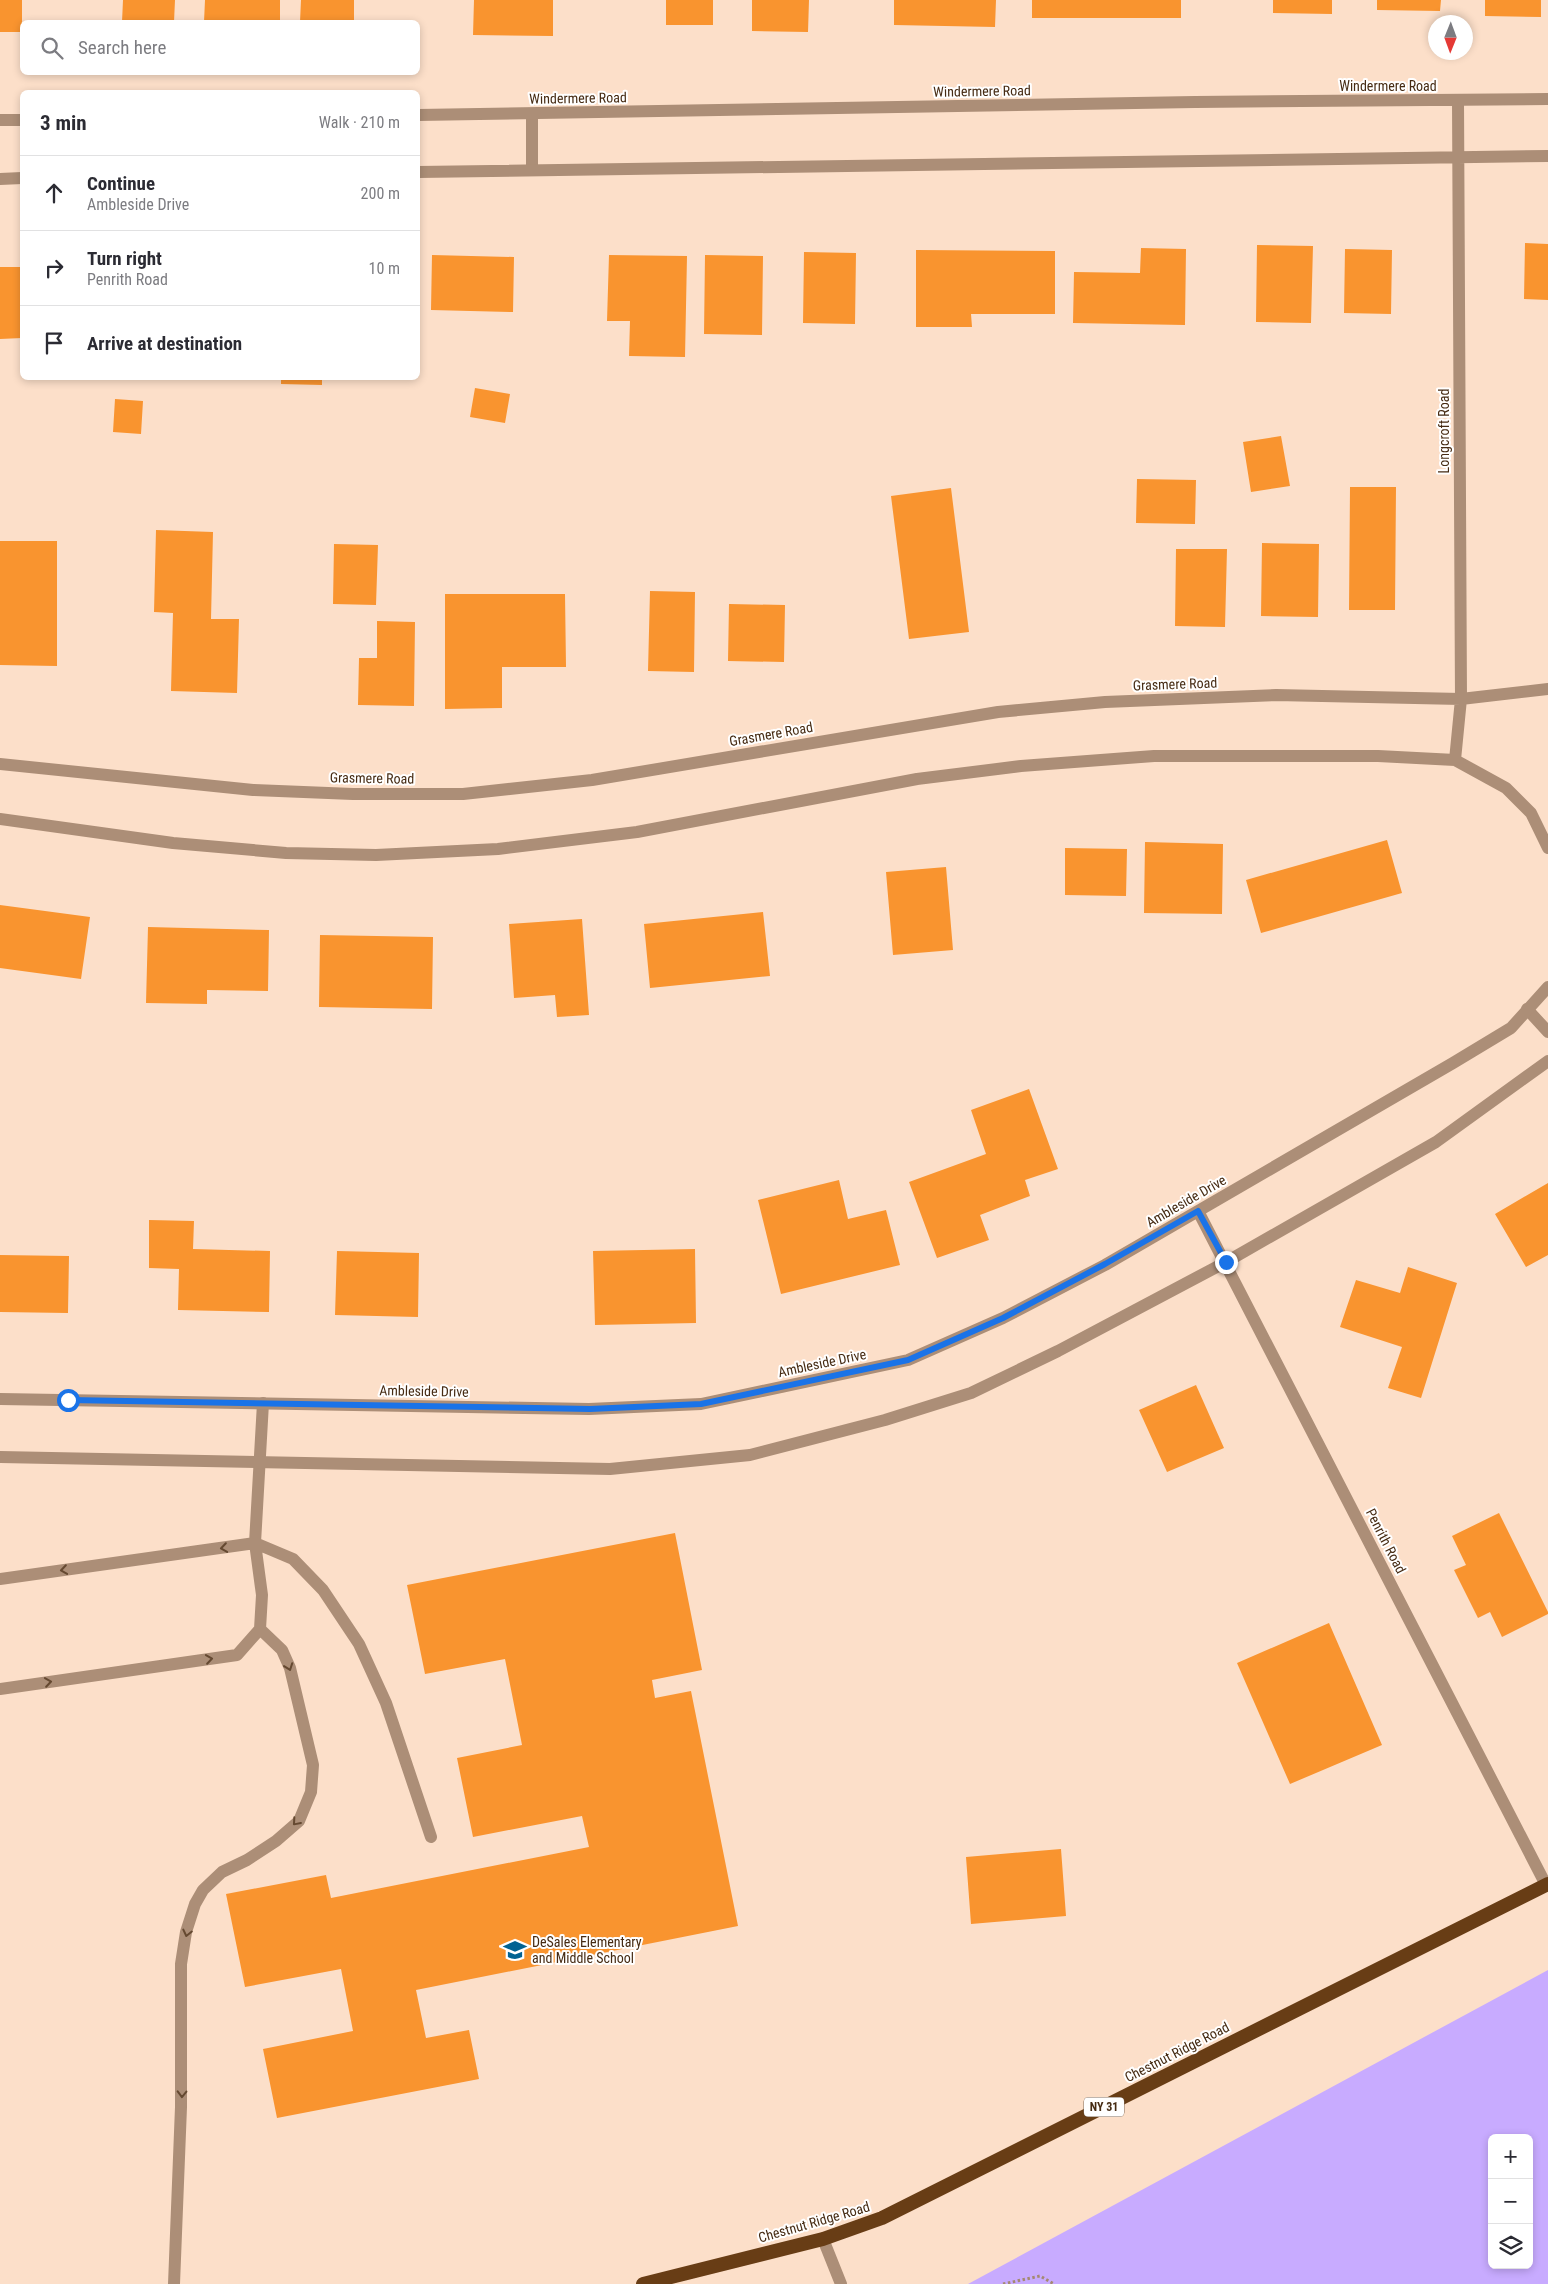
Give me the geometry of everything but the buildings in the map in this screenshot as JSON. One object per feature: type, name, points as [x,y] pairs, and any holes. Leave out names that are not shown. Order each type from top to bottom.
[{"type":"highway","name":"Chestnut Ridge Road","points":[[643,2284],[823,2239],[882,2218],[1547,1885]]},
{"type":"street","name":"Windermere Road","points":[[420,115],[1195,102],[1548,99]]},
{"type":"street","name":"Longcroft Road","points":[[1455,760],[1461,699],[1458,101]]},
{"type":"street","points":[[532,114],[532,170]]},
{"type":"street","points":[[0,120],[20,120]]},
{"type":"street","points":[[420,172],[1548,156]]},
{"type":"street","points":[[0,178],[20,178]]},
{"type":"street","name":"Grasmere Road","points":[[0,764],[253,790],[353,794],[463,794],[592,780],[813,742],[1018,710],[1105,702],[1276,696],[1461,699],[1548,689]]},
{"type":"street","points":[[0,819],[173,843],[286,852],[376,856],[498,849],[637,832],[917,779],[1021,766],[1154,756],[1378,756],[1455,760],[1506,788],[1531,813],[1548,848]]},
{"type":"street","name":"Ambleside Drive","points":[[0,1398],[590,1409],[701,1404],[908,1360],[994,1322],[1105,1264],[1461,1058],[1510,1028],[1548,987]]},
{"type":"street","points":[[1527,1009],[1548,1032]]},
{"type":"street","points":[[0,1457],[261,1464],[610,1469],[750,1455],[885,1420],[971,1393],[1058,1351],[1226,1262],[1436,1142],[1548,1061]]},
{"type":"street","name":"Penrith Road","points":[[1198,1211],[1547,1885]]},
{"type":"street","points":[[0,1689],[237,1655],[260,1629],[262,1595],[255,1543],[263,1403]]},
{"type":"street","points":[[0,1579],[255,1543],[293,1559],[323,1590],[359,1644],[386,1703],[431,1837]]},
{"type":"street","points":[[174,2284],[181,2107],[181,1964],[186,1932],[195,1904],[203,1890],[222,1872],[247,1860],[276,1841],[300,1820],[311,1792],[312,1765],[290,1668],[282,1650],[260,1629]]},
{"type":"street","points":[[823,2239],[841,2284]]},
{"type":"path","points":[[1003,2284],[1040,2276],[1054,2284]]},
{"type":"shaded area","points":[[1548,1970],[1548,2284],[968,2284]]},
{"type":"place","name":"DeSales Elementary and Middle School","points":[[515,1950]]},
{"type":"route","points":[[68,1400],[590,1409],[701,1404],[908,1360],[1003,1318],[1105,1264],[1198,1211],[1226,1262]]}]
